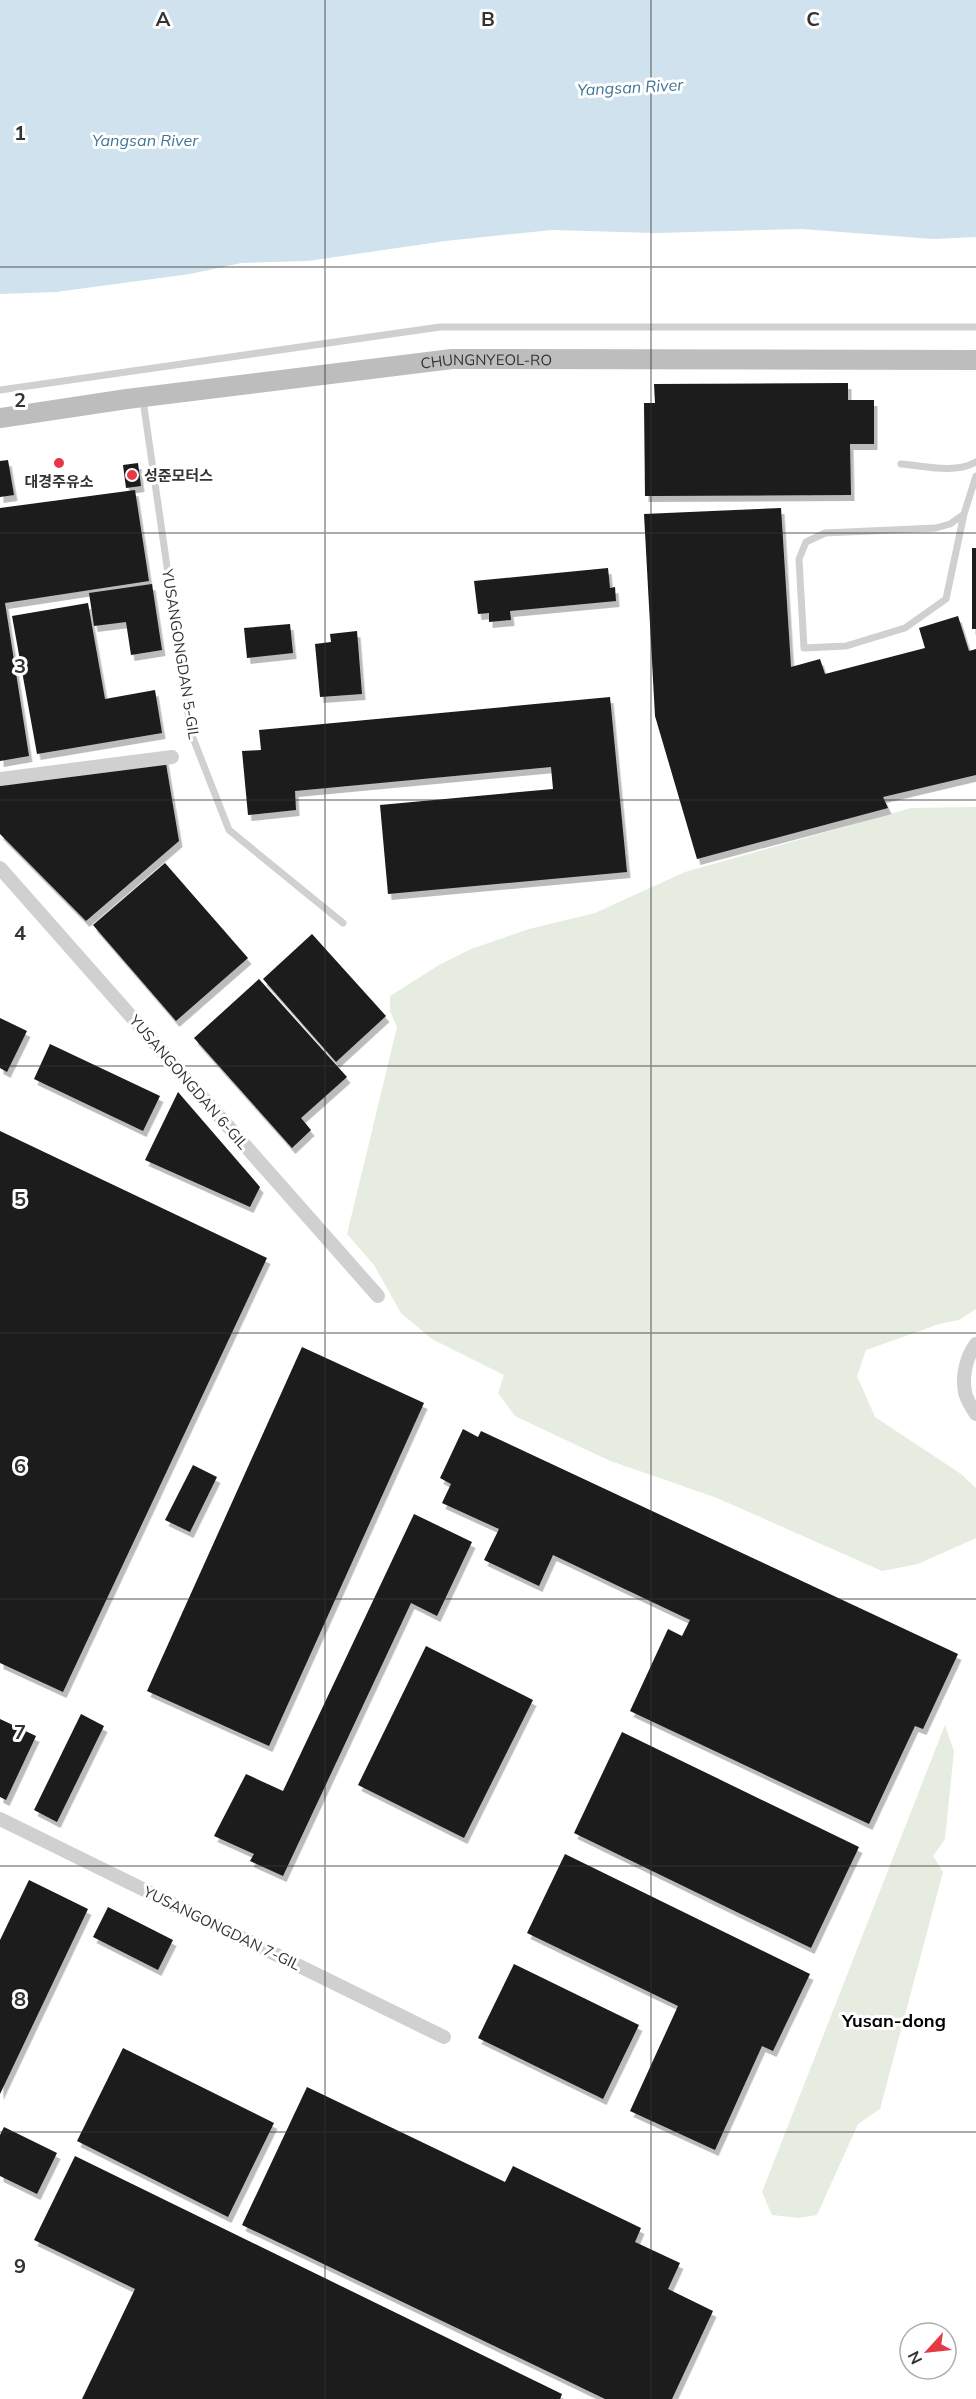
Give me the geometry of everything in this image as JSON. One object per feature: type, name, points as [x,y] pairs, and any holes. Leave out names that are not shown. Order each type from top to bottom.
[{"type":"main road","name":"CHUNGNYEOL-RO","points":[[0,418],[452,359],[976,360]]},
{"type":"street","points":[[0,779],[172,757]]},
{"type":"street","name":"YUSANGONGDAN 6-GIL","points":[[0,868],[378,1296]]},
{"type":"street","points":[[976,1344],[965,1368],[965,1393],[976,1414]]},
{"type":"street","name":"YUSANGONGDAN 7-GIL","points":[[0,1819],[444,2037]]},
{"type":"lane","points":[[0,390],[440,327],[976,327]]},
{"type":"lane","name":"YUSANGONGDAN 5-GIL","points":[[142,398],[191,733],[229,830],[343,923]]},
{"type":"lane","points":[[901,464],[950,470],[966,467],[976,462]]},
{"type":"lane","points":[[964,514],[950,524],[936,528],[825,533],[806,542],[799,560],[804,648],[846,646],[905,628],[946,599],[964,514],[976,476]]},
{"type":"shaded area","points":[[976,807],[976,1309],[959,1320],[939,1324],[866,1350],[857,1376],[875,1417],[961,1474],[976,1488],[976,1538],[918,1564],[882,1571],[717,1498],[608,1460],[515,1416],[498,1393],[504,1375],[432,1339],[401,1313],[374,1265],[347,1234],[397,1027],[390,1011],[390,996],[439,965],[471,949],[529,929],[595,913],[685,872],[911,808]]},
{"type":"shaded area","points":[[945,1725],[954,1751],[945,1839],[933,1856],[943,1872],[880,2109],[858,2124],[817,2215],[798,2218],[772,2215],[762,2192]]},
{"type":"water","name":"Yangsan River","points":[[0,0],[976,0],[976,237],[933,239],[802,229],[656,233],[552,230],[445,241],[308,261],[241,263],[190,274],[56,292],[0,294]]},
{"type":"building","points":[[848,383],[848,400],[874,400],[874,444],[850,444],[851,495],[645,496],[644,403],[655,403],[654,384]]},
{"type":"building","points":[[8,460],[14,495],[0,497],[0,461]]},
{"type":"building","name":"성준모터스","points":[[138,463],[141,486],[126,488],[123,465]]},
{"type":"building","points":[[135,490],[149,581],[5,603],[29,756],[0,761],[0,508]]},
{"type":"building","points":[[781,508],[791,667],[820,659],[825,674],[925,648],[919,628],[958,616],[969,651],[976,649],[976,775],[883,797],[888,808],[697,859],[655,716],[644,514]]},
{"type":"building","points":[[972,548],[976,548],[976,629],[972,629]]},
{"type":"building","points":[[608,568],[610,588],[615,587],[616,601],[510,611],[511,620],[489,622],[489,613],[478,614],[474,581]]},
{"type":"building","points":[[152,584],[162,650],[131,655],[126,622],[94,626],[89,593]]},
{"type":"building","points":[[88,603],[105,699],[155,690],[162,733],[37,754],[12,616]]},
{"type":"building","points":[[290,624],[293,653],[247,658],[244,628]]},
{"type":"building","points":[[357,631],[362,694],[320,697],[315,644],[331,642],[330,634]]},
{"type":"building","points":[[610,697],[627,872],[388,894],[380,805],[553,789],[551,767],[295,791],[296,810],[248,815],[242,751],[261,750],[259,730]]},
{"type":"building","points":[[165,758],[179,841],[86,921],[0,834],[0,784]]},
{"type":"building","points":[[165,863],[248,958],[176,1021],[93,925]]},
{"type":"building","points":[[312,934],[386,1016],[336,1062],[263,979]]},
{"type":"building","points":[[259,979],[347,1077],[301,1118],[311,1130],[292,1148],[194,1038]]},
{"type":"building","points":[[0,1018],[27,1031],[7,1072],[0,1068]]},
{"type":"building","points":[[50,1044],[160,1096],[143,1131],[34,1079]]},
{"type":"building","points":[[178,1092],[260,1187],[250,1207],[145,1160]]},
{"type":"building","points":[[0,1131],[267,1258],[63,1692],[0,1663]]},
{"type":"building","points":[[302,1347],[424,1403],[269,1746],[147,1691]]},
{"type":"building","points":[[463,1429],[478,1437],[481,1431],[958,1654],[923,1729],[915,1726],[869,1824],[630,1711],[668,1629],[682,1636],[690,1620],[553,1555],[539,1586],[484,1560],[499,1529],[442,1503],[451,1484],[440,1478]]},
{"type":"building","points":[[193,1465],[217,1477],[190,1532],[165,1520]]},
{"type":"building","points":[[414,1514],[472,1542],[437,1616],[411,1603],[283,1876],[250,1861],[254,1854],[214,1836],[246,1774],[283,1791]]},
{"type":"building","points":[[426,1646],[533,1700],[464,1838],[358,1785]]},
{"type":"building","points":[[81,1714],[104,1726],[57,1822],[34,1810]]},
{"type":"building","points":[[0,1719],[36,1736],[6,1800],[0,1797]]},
{"type":"building","points":[[622,1732],[859,1847],[811,1948],[574,1833]]},
{"type":"building","points":[[565,1854],[810,1974],[773,2051],[762,2046],[715,2150],[630,2111],[678,2006],[527,1933]]},
{"type":"building","points":[[29,1880],[88,1909],[0,2094],[0,1940]]},
{"type":"building","points":[[108,1907],[173,1940],[158,1970],[93,1937]]},
{"type":"building","points":[[514,1964],[639,2025],[603,2099],[478,2038]]},
{"type":"building","points":[[123,2048],[274,2123],[228,2217],[77,2141]]},
{"type":"building","points":[[307,2087],[505,2182],[513,2166],[641,2228],[635,2242],[680,2263],[668,2289],[713,2311],[672,2399],[605,2399],[242,2225]]},
{"type":"building","points":[[4,2127],[57,2153],[37,2194],[0,2176],[0,2135]]},
{"type":"building","points":[[75,2156],[562,2394],[560,2399],[82,2399],[135,2289],[34,2240]]},
{"type":"place","name":"대경주유소","points":[[59,463]]},
{"type":"place","name":"성준모터스","points":[[132,475]]},
{"type":"district","name":"Yusan-dong","points":[[894,2020]]}]
